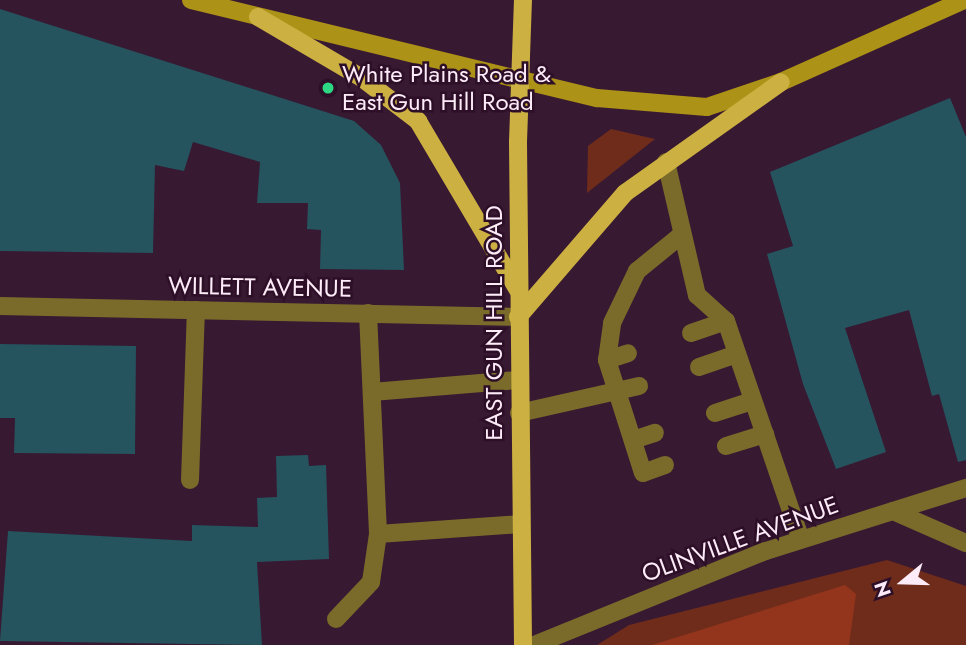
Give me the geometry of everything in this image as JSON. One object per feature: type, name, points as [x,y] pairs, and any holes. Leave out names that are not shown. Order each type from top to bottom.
[{"type":"main road","points":[[191,0],[519,76],[597,98],[667,106],[707,107],[782,82],[964,0]]},
{"type":"main road","name":"EAST GUN HILL ROAD","points":[[523,0],[519,76],[518,317],[523,645]]},
{"type":"main road","points":[[258,17],[362,78],[418,121],[519,291]]},
{"type":"main road","points":[[518,317],[607,211],[666,162],[782,82]]},
{"type":"street","points":[[666,162],[680,236],[697,295],[726,321],[801,540]]},
{"type":"street","points":[[665,465],[643,473],[607,360],[612,323],[637,271],[680,236]]},
{"type":"street","name":"WILLETT AVENUE","points":[[0,306],[518,317]]},
{"type":"street","points":[[190,480],[196,310]]},
{"type":"street","points":[[336,619],[371,582],[379,534],[368,313]]},
{"type":"street","points":[[691,333],[726,321]]},
{"type":"street","points":[[607,360],[628,353]]},
{"type":"street","points":[[699,367],[737,354]]},
{"type":"street","points":[[372,392],[519,380]]},
{"type":"street","points":[[519,413],[639,386]]},
{"type":"street","points":[[715,413],[753,401]]},
{"type":"street","points":[[633,440],[655,433]]},
{"type":"street","points":[[726,446],[765,434]]},
{"type":"street","name":"OLINVILLE AVENUE","points":[[534,645],[801,540],[966,488]]},
{"type":"street","points":[[893,511],[966,542]]},
{"type":"street","points":[[379,534],[521,524]]},
{"type":"shaded area","points":[[611,129],[655,139],[587,193],[588,146]]},
{"type":"shaded area","points":[[887,560],[966,586],[966,645],[597,645],[629,625]]},
{"type":"shaded area","points":[[845,585],[856,594],[849,645],[652,645]]},
{"type":"building","points":[[0,9],[354,121],[381,145],[400,183],[404,270],[320,269],[321,230],[307,229],[308,203],[257,203],[260,162],[193,142],[184,171],[155,165],[153,253],[0,251]]},
{"type":"building","points":[[950,98],[966,137],[966,460],[958,462],[939,394],[932,396],[909,310],[845,328],[886,452],[836,469],[803,384],[767,254],[793,246],[770,172]]},
{"type":"building","points":[[0,344],[136,346],[135,454],[14,453],[15,418],[0,418]]},
{"type":"building","points":[[308,455],[309,466],[326,465],[329,559],[257,562],[262,645],[0,641],[8,531],[192,541],[192,525],[258,527],[257,498],[277,497],[276,456]]},
{"type":"place","name":"White Plains Road & East Gun Hill Road","points":[[328,88]]}]
